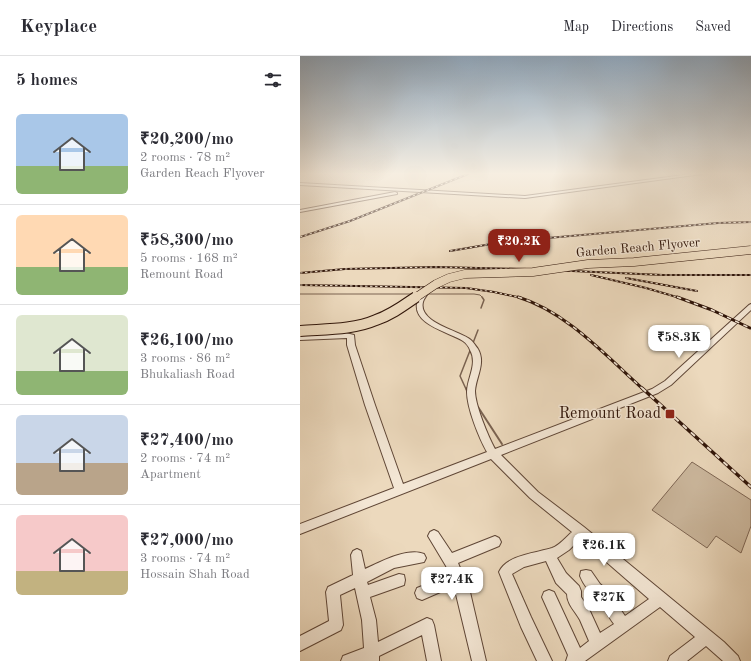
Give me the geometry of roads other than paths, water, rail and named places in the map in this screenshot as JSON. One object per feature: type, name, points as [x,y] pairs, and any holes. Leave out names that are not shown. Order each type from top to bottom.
[{"type":"main road","name":"Garden Reach Flyover","points":[[300,331],[344,328],[375,320],[396,311],[428,289],[449,278],[471,273],[533,272],[588,264],[634,262],[751,248]]},
{"type":"main road","name":"Garden Reach Flyover","points":[[300,328],[344,324],[373,318],[392,309],[436,280],[464,272],[532,270],[586,262],[632,260],[751,248]]},
{"type":"street","points":[[300,211],[343,202]]},
{"type":"street","points":[[428,289],[420,302],[420,310],[423,315],[430,323],[467,340],[475,351],[477,359],[471,390],[472,401],[487,443],[493,454],[534,495],[580,531],[733,661]]},
{"type":"street","points":[[300,529],[655,392],[668,383],[751,306]]},
{"type":"street","points":[[300,338],[346,335],[351,337],[351,345],[370,405],[400,490]]},
{"type":"street","points":[[545,661],[526,622],[505,572],[509,567],[532,558],[555,552],[570,542],[580,531]]},
{"type":"street","points":[[434,536],[450,560],[463,592],[479,661]]},
{"type":"street","points":[[450,560],[495,542]]},
{"type":"street","points":[[549,554],[561,578],[574,591],[574,599],[584,614],[597,644]]},
{"type":"street","points":[[357,555],[360,578],[369,620],[372,656]]},
{"type":"street","points":[[300,644],[336,625],[333,592],[393,562],[420,558]]},
{"type":"street","points":[[586,576],[595,589],[602,595],[623,626]]},
{"type":"street","points":[[422,593],[457,578]]},
{"type":"street","points":[[363,593],[399,580]]},
{"type":"street","points":[[549,597],[575,660],[660,599]]},
{"type":"street","points":[[348,661],[372,656],[427,625],[434,661]]},
{"type":"street","points":[[675,661],[706,637]]},
{"type":"waterway","points":[[300,294],[412,294]]},
{"type":"waterway","points":[[426,294],[474,294],[482,297]]},
{"type":"waterway","points":[[481,308],[484,300],[482,297]]},
{"type":"waterway","points":[[473,343],[478,330]]},
{"type":"waterway","points":[[466,389],[460,376],[471,348]]},
{"type":"waterway","points":[[478,407],[502,444]]},
{"type":"railway","points":[[300,237],[350,221],[397,202]]},
{"type":"railway","points":[[450,251],[503,242],[718,223],[751,222]]},
{"type":"railway","points":[[300,273],[345,269],[436,267],[527,269],[663,275],[751,275]]},
{"type":"railway","points":[[591,275],[679,298]]},
{"type":"railway","points":[[626,278],[697,291]]},
{"type":"railway","points":[[300,285],[466,288],[519,297]]},
{"type":"railway","points":[[519,297],[553,313],[569,324],[600,349],[643,389]]},
{"type":"railway","points":[[679,298],[712,310],[750,328]]},
{"type":"railway","points":[[642,388],[751,487]]},
{"type":"place","name":"Remount Road","points":[[670,414]]}]
